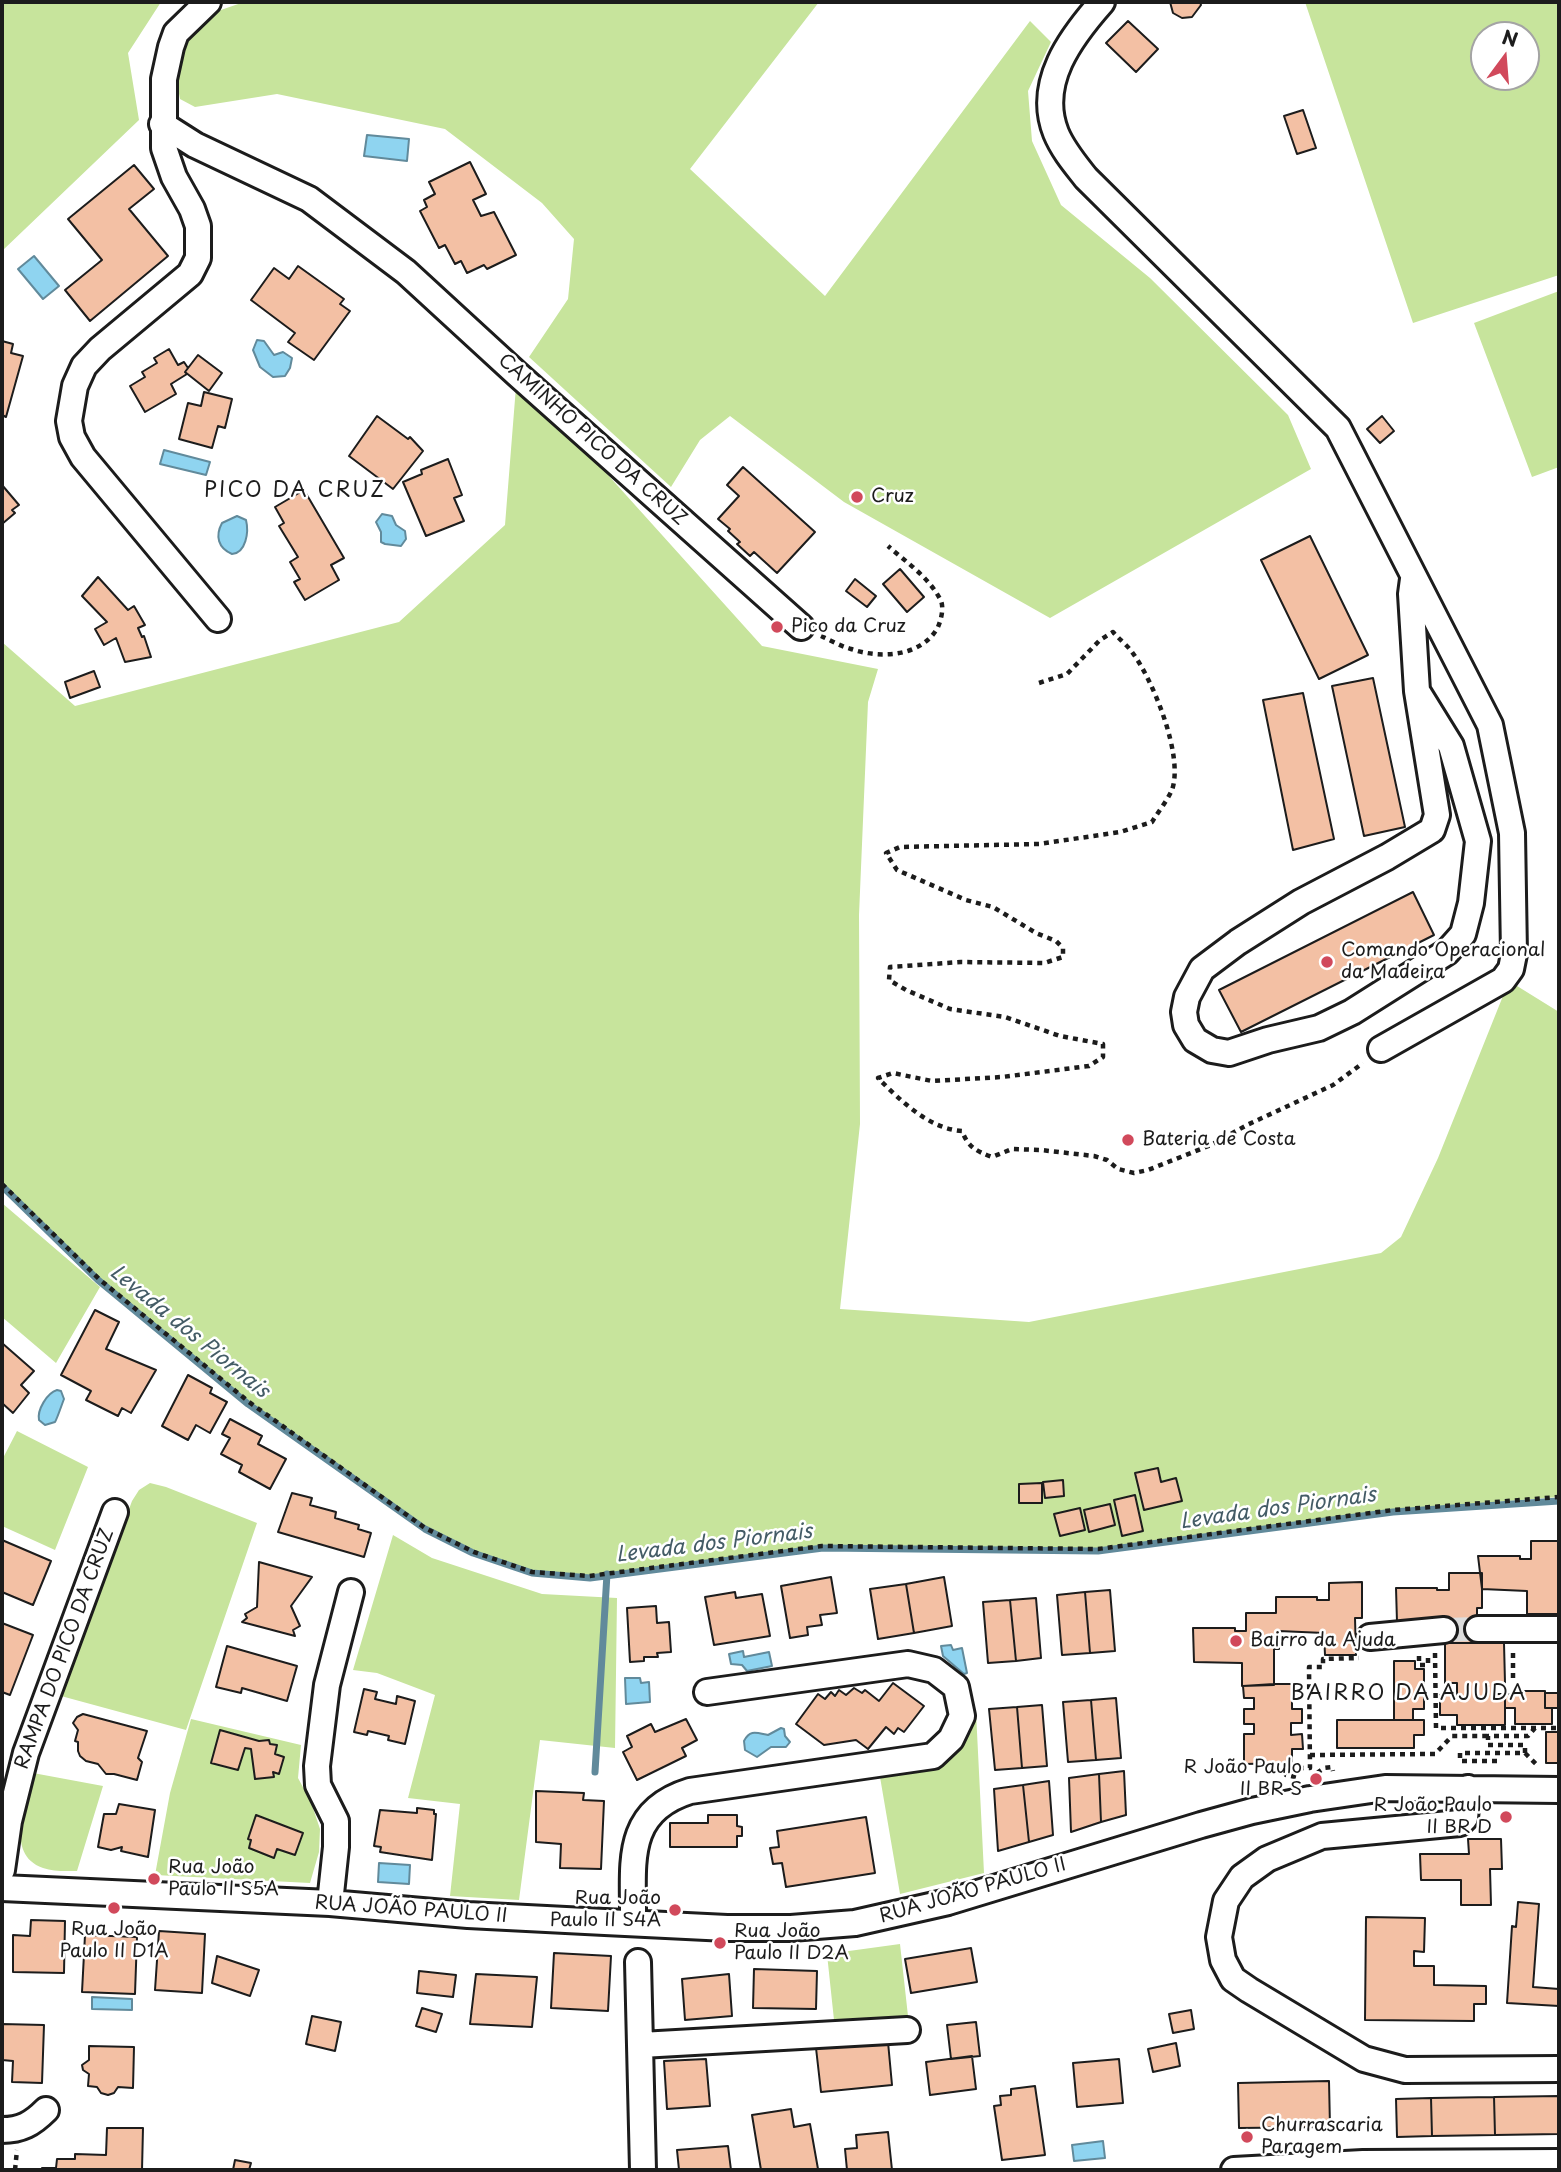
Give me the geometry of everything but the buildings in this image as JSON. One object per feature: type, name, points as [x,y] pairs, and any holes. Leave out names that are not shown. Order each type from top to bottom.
[{"type":"street","points":[[208,2],[176,33],[164,79],[162,124],[164,148],[174,177],[198,226],[198,258],[190,274],[100,349],[84,366],[75,386],[69,421],[72,437],[83,457],[218,619]]},
{"type":"street","points":[[1102,2],[1067,47],[1051,88],[1050,108],[1055,132],[1086,178],[1338,428],[1490,725],[1512,832],[1514,954],[1511,969],[1503,980],[1381,1049]]},
{"type":"street","name":"CAMINHO PICO DA CRUZ","points":[[162,124],[195,145],[309,199],[406,272],[801,626]]},
{"type":"street","points":[[1414,576],[1412,594],[1417,691],[1437,815],[1432,830],[1301,902],[1238,942],[1202,969],[1187,997],[1184,1012],[1186,1025],[1195,1040],[1212,1050],[1229,1053],[1319,1028],[1352,1012],[1447,953],[1463,934],[1471,903],[1478,841],[1451,746],[1417,691]]},
{"type":"street","name":"RAMPA DO PICO DA CRUZ","points":[[2,1870],[9,1821],[26,1753],[115,1512]]},
{"type":"street","points":[[330,1903],[336,1821],[318,1786],[317,1766],[327,1685],[351,1592]]},
{"type":"street","points":[[1478,1629],[1559,1629]]},
{"type":"street","points":[[1364,1648],[1444,1630]]},
{"type":"street","points":[[633,1923],[635,1841],[644,1823],[656,1808],[670,1797],[690,1791],[933,1756],[951,1739],[962,1716],[956,1687],[934,1670],[908,1664],[707,1692]]},
{"type":"street","name":"RUA JOÃO PAULO II","points":[[2,1888],[330,1903],[468,1915],[791,1928],[855,1923],[948,1902],[1252,1811],[1385,1788],[1559,1790]]},
{"type":"street","points":[[1468,1788],[1465,1818],[1460,1823],[1322,1836],[1268,1859],[1250,1871],[1242,1877],[1226,1901],[1219,1937],[1223,1960],[1233,1979],[1364,2059],[1405,2070],[1559,2069]]},
{"type":"street","points":[[638,1962],[643,2170]]},
{"type":"street","points":[[640,2045],[907,2030]]},
{"type":"street","points":[[9,2136],[35,2121],[46,2110]]},
{"type":"street","points":[[1234,2170],[1363,2163],[1559,2162]]},
{"type":"path","points":[[801,626],[852,650],[885,656],[911,651],[932,640],[940,622],[942,603],[929,583],[888,546]]},
{"type":"path","points":[[1039,683],[1067,674],[1100,640],[1113,632],[1132,652],[1146,676],[1162,714],[1175,752],[1172,789],[1152,822],[1120,832],[1039,844],[900,847],[886,853],[897,870],[966,900],[993,907],[1036,933],[1056,941],[1063,948],[1063,957],[1044,963],[961,962],[890,967],[889,980],[950,1009],[1005,1017],[1060,1036],[1103,1044],[1103,1057],[1089,1066],[1002,1077],[932,1081],[893,1073],[878,1078],[902,1102],[929,1120],[952,1130],[962,1131],[967,1144],[992,1157],[1012,1149],[1054,1152],[1107,1160],[1118,1169],[1133,1173],[1148,1170],[1211,1145],[1269,1114],[1333,1085],[1381,1049]]},
{"type":"path","points":[[2,1184],[99,1279],[249,1402],[425,1528],[474,1552],[532,1572],[589,1576],[822,1546],[1098,1549],[1393,1510],[1559,1497]]},
{"type":"path","points":[[1286,1772],[1286,1768],[1310,1768],[1309,1667],[1323,1667],[1323,1658],[1364,1648]]},
{"type":"path","points":[[1419,1651],[1419,1665],[1428,1665],[1428,1649],[1435,1649],[1436,1728],[1559,1728]]},
{"type":"path","points":[[1310,1755],[1435,1754],[1452,1737],[1528,1736],[1535,1728]]},
{"type":"path","points":[[1488,1736],[1488,1745],[1525,1745],[1525,1753],[1541,1769]]},
{"type":"path","points":[[1497,1761],[1460,1760],[1460,1753],[1525,1753]]},
{"type":"path","points":[[9,2136],[15,2170]]},
{"type":"green space","points":[[2,2],[161,2],[128,53],[139,120],[2,251]]},
{"type":"green space","points":[[244,2],[819,2],[690,169],[825,296],[1030,21],[1051,42],[1028,91],[1032,141],[1061,205],[1150,278],[1288,415],[1311,469],[1050,618],[844,502],[730,416],[700,440],[671,487],[529,357],[568,299],[574,239],[542,203],[445,129],[277,94],[195,107],[180,99],[174,67],[185,41],[218,11]]},
{"type":"green space","points":[[1305,2],[1559,2],[1559,275],[1413,323]]},
{"type":"green space","points":[[1559,291],[1559,467],[1532,477],[1474,323]]},
{"type":"green space","points":[[517,374],[762,646],[878,669],[868,702],[859,915],[860,1124],[840,1309],[1029,1322],[1381,1253],[1401,1237],[1438,1158],[1509,981],[1559,1012],[1559,1497],[1393,1510],[1098,1549],[822,1546],[589,1576],[532,1572],[474,1552],[425,1528],[249,1402],[99,1279],[2,1184],[2,642],[75,706],[399,622],[505,525]]},
{"type":"green space","points":[[2,1203],[100,1287],[56,1363],[2,1317]]},
{"type":"green space","points":[[17,1431],[88,1467],[55,1550],[2,1526],[2,1460]]},
{"type":"green space","points":[[150,1483],[257,1523],[186,1730],[61,1696],[132,1501],[139,1490]]},
{"type":"green space","points":[[393,1535],[432,1558],[542,1594],[617,1598],[615,1748],[540,1740],[519,1900],[450,1896],[460,1804],[408,1798],[435,1695],[377,1673],[353,1670]]},
{"type":"green space","points":[[976,1712],[984,1873],[900,1894],[880,1777],[925,1770],[960,1748]]},
{"type":"green space","points":[[191,1719],[301,1745],[298,1778],[311,1802],[320,1829],[319,1852],[310,1883],[155,1875],[170,1793]]},
{"type":"green space","points":[[33,1773],[103,1786],[77,1871],[43,1868],[31,1861],[24,1851],[21,1826]]},
{"type":"green space","points":[[900,1944],[908,2016],[834,2020],[827,1954]]},
{"type":"water","points":[[367,135],[409,139],[407,161],[364,156]]},
{"type":"water","points":[[34,256],[59,286],[43,299],[18,269]]},
{"type":"water","points":[[257,340],[264,341],[274,355],[283,352],[292,358],[285,376],[273,377],[260,367],[253,350]]},
{"type":"water","points":[[164,450],[210,462],[206,475],[160,464]]},
{"type":"water","points":[[382,514],[392,516],[396,525],[405,531],[406,539],[401,546],[381,542],[381,532],[376,522]]},
{"type":"water","points":[[237,516],[246,520],[247,536],[241,550],[232,554],[221,545],[219,532],[222,523]]},
{"type":"water","points":[[57,1390],[61,1391],[64,1399],[55,1422],[45,1425],[39,1420],[41,1407],[46,1398]]},
{"type":"water","points":[[951,1645],[953,1650],[962,1648],[967,1673],[964,1674],[943,1656],[941,1646]]},
{"type":"water","points":[[743,1651],[744,1657],[769,1652],[772,1666],[747,1671],[742,1665],[731,1664],[729,1654]]},
{"type":"water","points":[[625,1678],[640,1678],[641,1683],[649,1682],[650,1702],[626,1704]]},
{"type":"water","points":[[781,1728],[790,1742],[786,1747],[771,1747],[757,1757],[745,1750],[744,1741],[749,1735],[768,1735]]},
{"type":"water","points":[[379,1863],[410,1865],[409,1884],[378,1882]]},
{"type":"water","points":[[92,1997],[132,1999],[132,2010],[92,2009]]},
{"type":"water","points":[[1103,2141],[1105,2158],[1074,2161],[1072,2145]]},
{"type":"waterway","name":"Levada dos Piornais","points":[[2,1186],[98,1280],[248,1404],[425,1529],[473,1553],[532,1573],[590,1578],[823,1548],[1098,1551],[1393,1512],[1559,1501]]},
{"type":"waterway","points":[[595,1772],[607,1574]]},
{"type":"tunnel","points":[[1444,1630],[1478,1629]]},
{"type":"place","name":"Cruz","points":[[857,497]]},
{"type":"place","name":"Pico da Cruz","points":[[777,627]]},
{"type":"place","name":"Comando Operacional da Madeira","points":[[1327,962]]},
{"type":"place","name":"Bateria de Costa","points":[[1128,1140]]},
{"type":"place","name":"Bairro da Ajuda","points":[[1236,1641]]},
{"type":"place","name":"R João Paulo II BR S","points":[[1316,1779]]},
{"type":"place","name":"R João Paulo II BR D","points":[[1506,1817]]},
{"type":"place","name":"Rua João Paulo II S5A","points":[[154,1879]]},
{"type":"place","name":"Rua João Paulo II D1A","points":[[114,1908]]},
{"type":"place","name":"Rua João Paulo II S4A","points":[[675,1910]]},
{"type":"place","name":"Rua João Paulo II D2A","points":[[720,1943]]},
{"type":"place","name":"Churrascaria Paragem","points":[[1247,2137]]},
{"type":"district","name":"PICO DA CRUZ","points":[[295,491]]},
{"type":"district","name":"BAIRRO DA AJUDA","points":[[1409,1694]]}]
